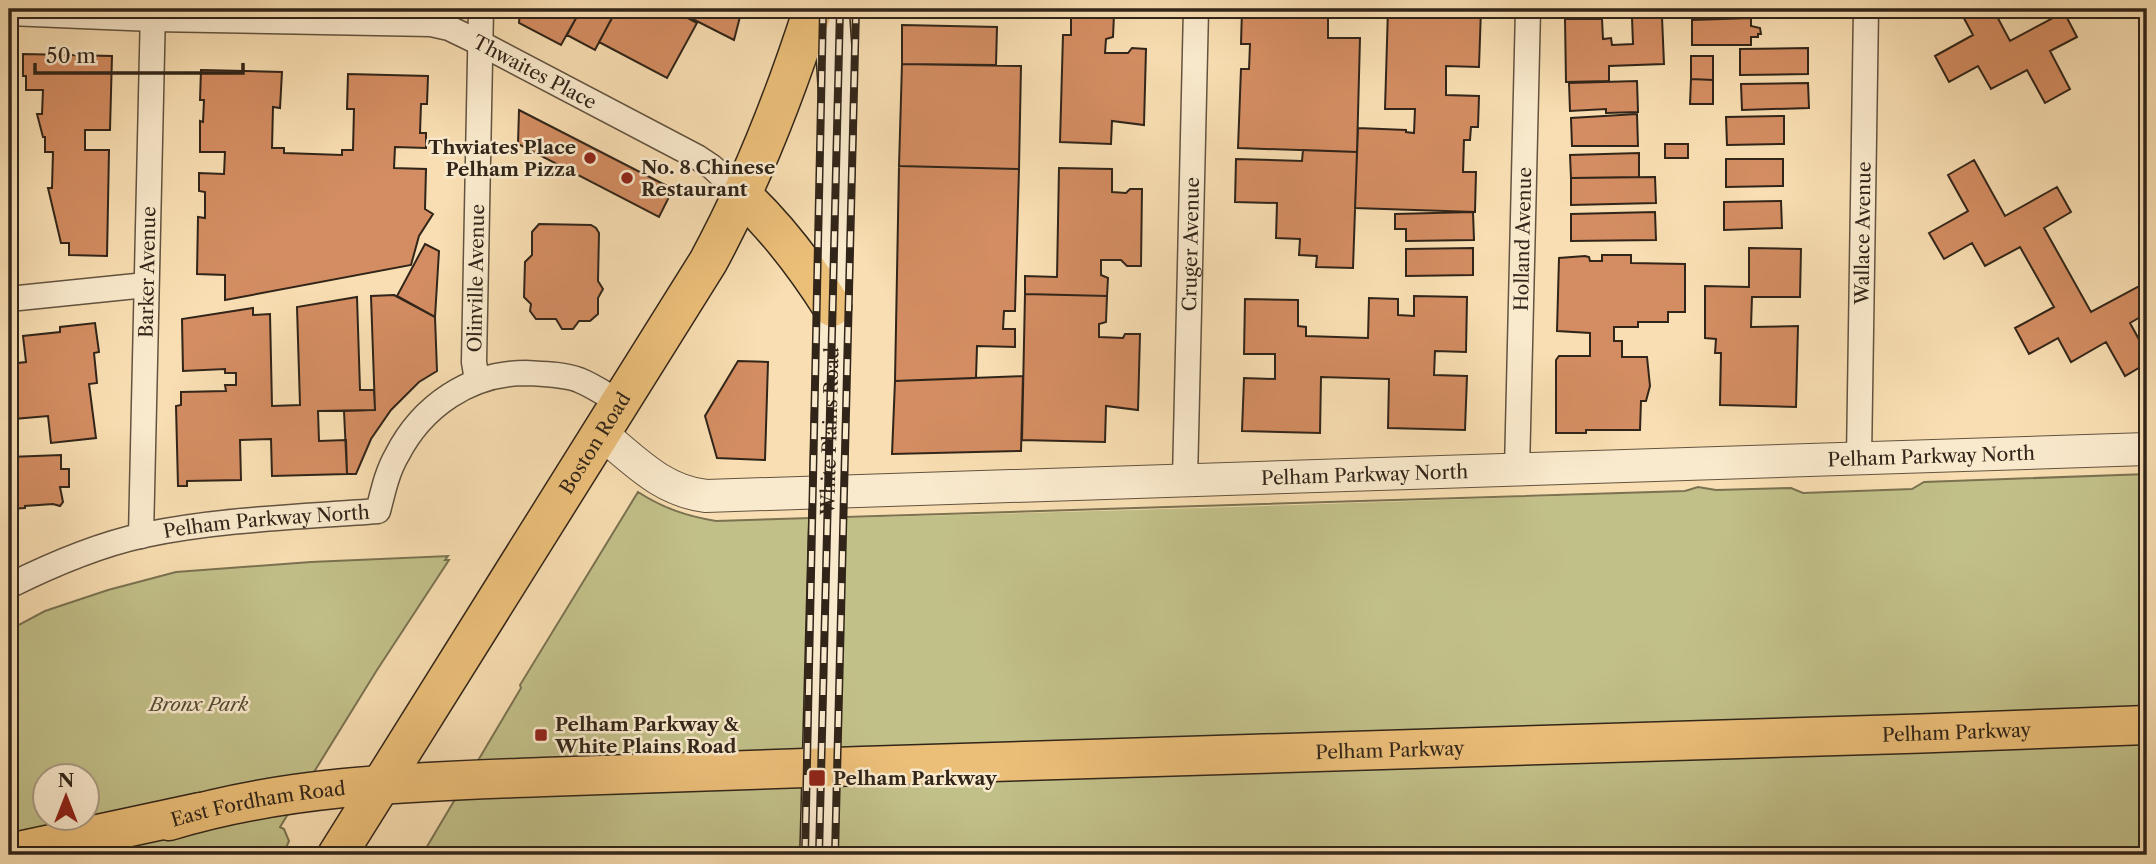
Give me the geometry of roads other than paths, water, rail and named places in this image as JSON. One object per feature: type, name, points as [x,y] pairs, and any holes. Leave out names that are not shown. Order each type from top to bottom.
[{"type":"main road","name":"Boston Road","points":[[337,855],[708,262],[743,196],[782,98],[813,9]]},
{"type":"main road","name":"White Plains Road","points":[[818,855],[838,112],[831,9]]},
{"type":"main road","points":[[743,196],[781,234],[832,307]]},
{"type":"main road","name":"Pelham Parkway","points":[[382,785],[820,767],[1828,738],[2147,725]]},
{"type":"main road","name":"East Fordham Road","points":[[56,855],[200,812],[305,791],[382,785]]},
{"type":"main road","points":[[9,853],[200,812]]},
{"type":"street","name":"Olinville Avenue","points":[[477,380],[474,362],[481,9]]},
{"type":"street","name":"Cruger Avenue","points":[[1185,480],[1196,9]]},
{"type":"street","name":"Holland Avenue","points":[[1517,470],[1528,9]]},
{"type":"street","name":"Wallace Avenue","points":[[1859,459],[1866,9]]},
{"type":"street","name":"Thwaites Place","points":[[9,13],[153,14],[418,22],[449,28],[697,157],[743,196]]},
{"type":"street","name":"Barker Avenue","points":[[142,536],[153,14]]},
{"type":"street","points":[[9,299],[146,285]]},
{"type":"street","name":"Pelham Parkway North","points":[[9,586],[67,561],[142,536],[229,522],[378,511],[396,456],[412,432],[444,399],[477,380],[509,373],[564,376],[581,381],[612,419],[641,467],[679,491],[706,496],[2147,449]]},
{"type":"railway","points":[[805,855],[823,9]]},
{"type":"railway","points":[[819,855],[840,9]]},
{"type":"railway","points":[[835,855],[856,9]]},
{"type":"place","name":"Thwiates Place Pelham Pizza","points":[[590,158]]},
{"type":"place","name":"No. 8 Chinese Restaurant","points":[[627,178]]},
{"type":"place","name":"Pelham Parkway & White Plains Road","points":[[541,735]]},
{"type":"place","name":"Pelham Parkway","points":[[817,778]]},
{"type":"park label","name":"Bronx Park","points":[[199,704]]}]
